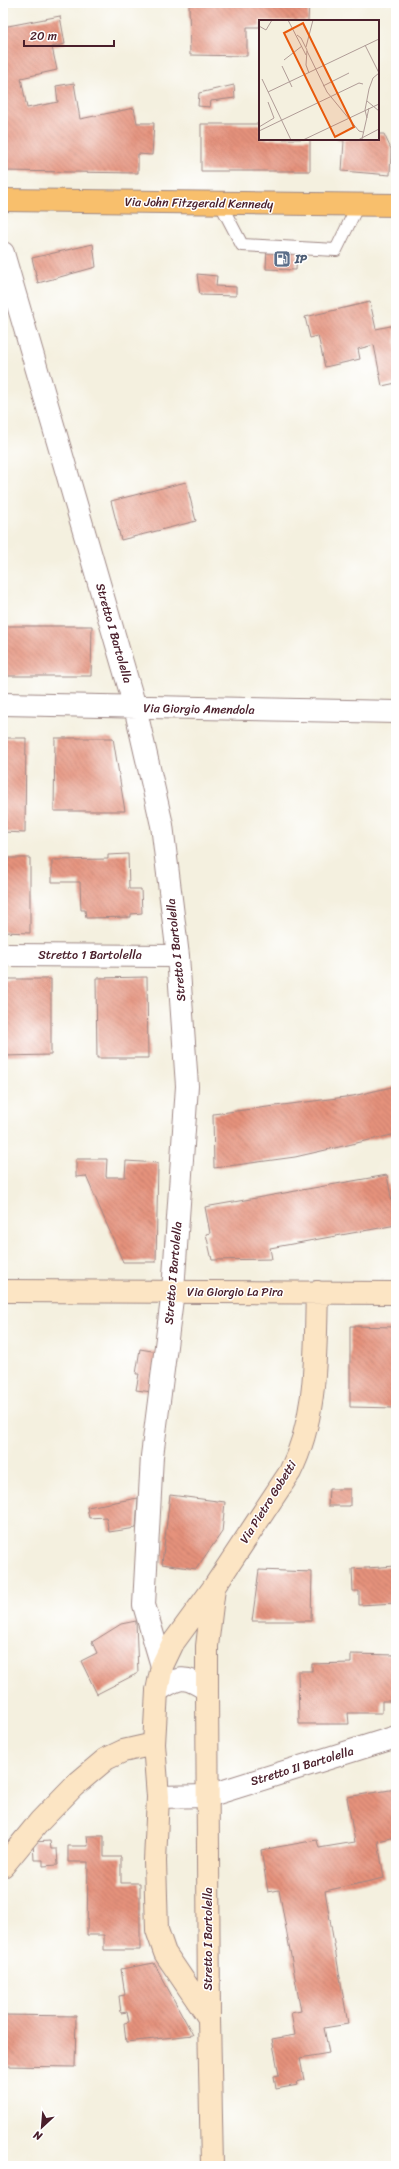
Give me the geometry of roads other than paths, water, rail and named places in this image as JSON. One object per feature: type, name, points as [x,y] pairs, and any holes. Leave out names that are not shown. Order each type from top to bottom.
[{"type":"main road","name":"Via John Fitzgerald Kennedy","points":[[3,200],[396,205]]},
{"type":"street","name":"Stretto I Bartolella","points":[[3,253],[135,707],[162,825],[178,956],[188,1086],[173,1292],[152,1456],[144,1604],[162,1666]]},
{"type":"street","name":"Via Giorgio Amendola","points":[[3,704],[396,712]]},
{"type":"street","name":"Stretto 1 Bartolella","points":[[3,954],[178,956]]},
{"type":"street","name":"Via Giorgio La Pira","points":[[3,1291],[396,1292]]},
{"type":"street","name":"Via Pietro Gobetti","points":[[214,1587],[290,1472],[298,1454],[312,1407],[317,1292]]},
{"type":"street","name":"Stretto I Bartolella","points":[[209,2018],[165,1953],[156,1930],[155,1861],[158,1797],[154,1744],[156,1691],[162,1666],[173,1643],[214,1587]]},
{"type":"street","name":"Stretto I Bartolella","points":[[209,2018],[207,1646],[214,1587]]},
{"type":"street","points":[[156,1691],[175,1679],[194,1681],[207,1690]]},
{"type":"street","name":"Stretto II Bartolella","points":[[158,1797],[208,1796],[396,1737]]},
{"type":"street","points":[[3,1866],[40,1821],[74,1786],[106,1760],[123,1751],[154,1744]]},
{"type":"street","points":[[209,2018],[212,2166]]},
{"type":"lane","points":[[220,203],[242,246],[336,250],[358,205]]},
{"type":"place","name":"IP","points":[[282,259]]}]
